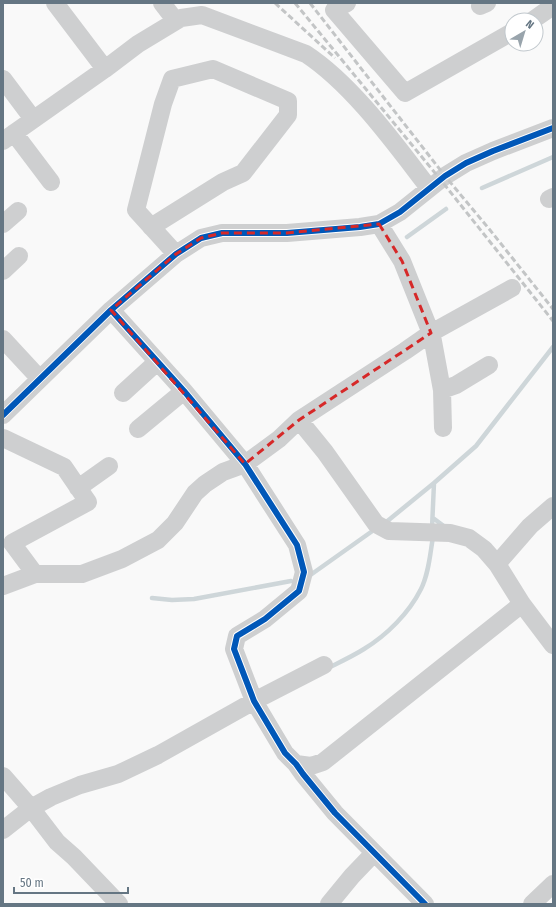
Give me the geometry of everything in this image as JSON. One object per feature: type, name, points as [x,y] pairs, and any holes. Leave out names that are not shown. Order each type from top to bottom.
[{"type":"street","points":[[55,3],[105,69]]},
{"type":"street","points":[[162,3],[175,20]]},
{"type":"street","points":[[347,3],[334,10],[405,94],[504,37]]},
{"type":"street","points":[[544,12],[553,6]]},
{"type":"street","points":[[51,182],[9,137],[138,44],[175,20],[202,15],[306,54],[321,64],[354,96],[386,133],[429,188]]},
{"type":"street","points":[[152,227],[223,182],[243,173],[288,115],[288,101],[213,69],[172,79],[163,104],[136,210],[176,254]]},
{"type":"street","points":[[3,79],[33,119]]},
{"type":"street","points":[[3,415],[111,310],[176,254],[201,238],[222,233],[287,233],[360,227],[378,224],[400,212],[445,176],[466,163],[553,128]]},
{"type":"street","points":[[3,224],[18,211]]},
{"type":"street","points":[[378,224],[402,261],[431,333],[442,390],[443,428]]},
{"type":"street","points":[[3,271],[19,256]]},
{"type":"street","points":[[3,586],[35,574],[82,574],[122,559],[158,540],[175,523],[195,494],[205,484],[223,472],[245,464],[279,439],[299,420],[431,333],[512,288]]},
{"type":"street","points":[[111,310],[184,392],[245,464],[297,545],[304,572],[299,591],[265,619],[237,636],[234,649],[254,701],[285,753],[296,764],[335,813],[425,904]]},
{"type":"street","points":[[3,340],[40,379]]},
{"type":"street","points":[[123,393],[157,362]]},
{"type":"street","points":[[442,390],[456,385],[489,365]]},
{"type":"street","points":[[138,429],[184,392]]},
{"type":"street","points":[[299,420],[325,452],[376,524],[389,531],[450,533],[469,538],[484,549],[497,564],[520,606],[553,645]]},
{"type":"street","points":[[3,438],[64,467],[88,502],[12,543],[35,574]]},
{"type":"street","points":[[78,488],[109,466]]},
{"type":"street","points":[[497,564],[530,526],[553,506]]},
{"type":"street","points":[[296,764],[311,766],[323,762],[520,606]]},
{"type":"street","points":[[3,830],[31,808],[51,797],[80,785],[118,774],[158,755],[254,701],[324,665]]},
{"type":"street","points":[[3,776],[31,808],[57,842],[74,857],[119,904]]},
{"type":"street","points":[[329,904],[352,876],[374,853]]},
{"type":"street","points":[[532,904],[553,884]]},
{"type":"highlighted area","points":[[379,224],[402,261],[431,333],[299,420],[245,464],[111,310],[176,254],[201,238],[222,233],[287,233]]},
{"type":"waterway","points":[[482,188],[553,157]]},
{"type":"waterway","points":[[407,237],[446,209]]},
{"type":"waterway","points":[[432,528],[434,483],[476,446],[553,347]]},
{"type":"waterway","points":[[385,523],[434,483]]},
{"type":"waterway","points":[[433,518],[445,527]]},
{"type":"waterway","points":[[309,576],[371,532]]},
{"type":"waterway","points":[[328,668],[373,643],[397,623],[404,615],[424,583],[433,537]]},
{"type":"waterway","points":[[152,598],[172,600],[194,599],[291,581]]},
{"type":"railway","points":[[275,3],[335,58]]},
{"type":"railway","points":[[295,3],[440,179],[553,321]]},
{"type":"railway","points":[[310,3],[445,176],[553,309]]},
{"type":"cycle path","points":[[3,415],[111,310],[176,254],[201,238],[222,233],[287,233],[379,224],[400,212],[445,176],[466,163],[553,128]]},
{"type":"cycle path","points":[[111,310],[184,391],[245,464],[297,545],[304,572],[299,591],[265,619],[237,636],[234,649],[254,701],[285,753],[296,764],[335,813],[425,904]]}]
